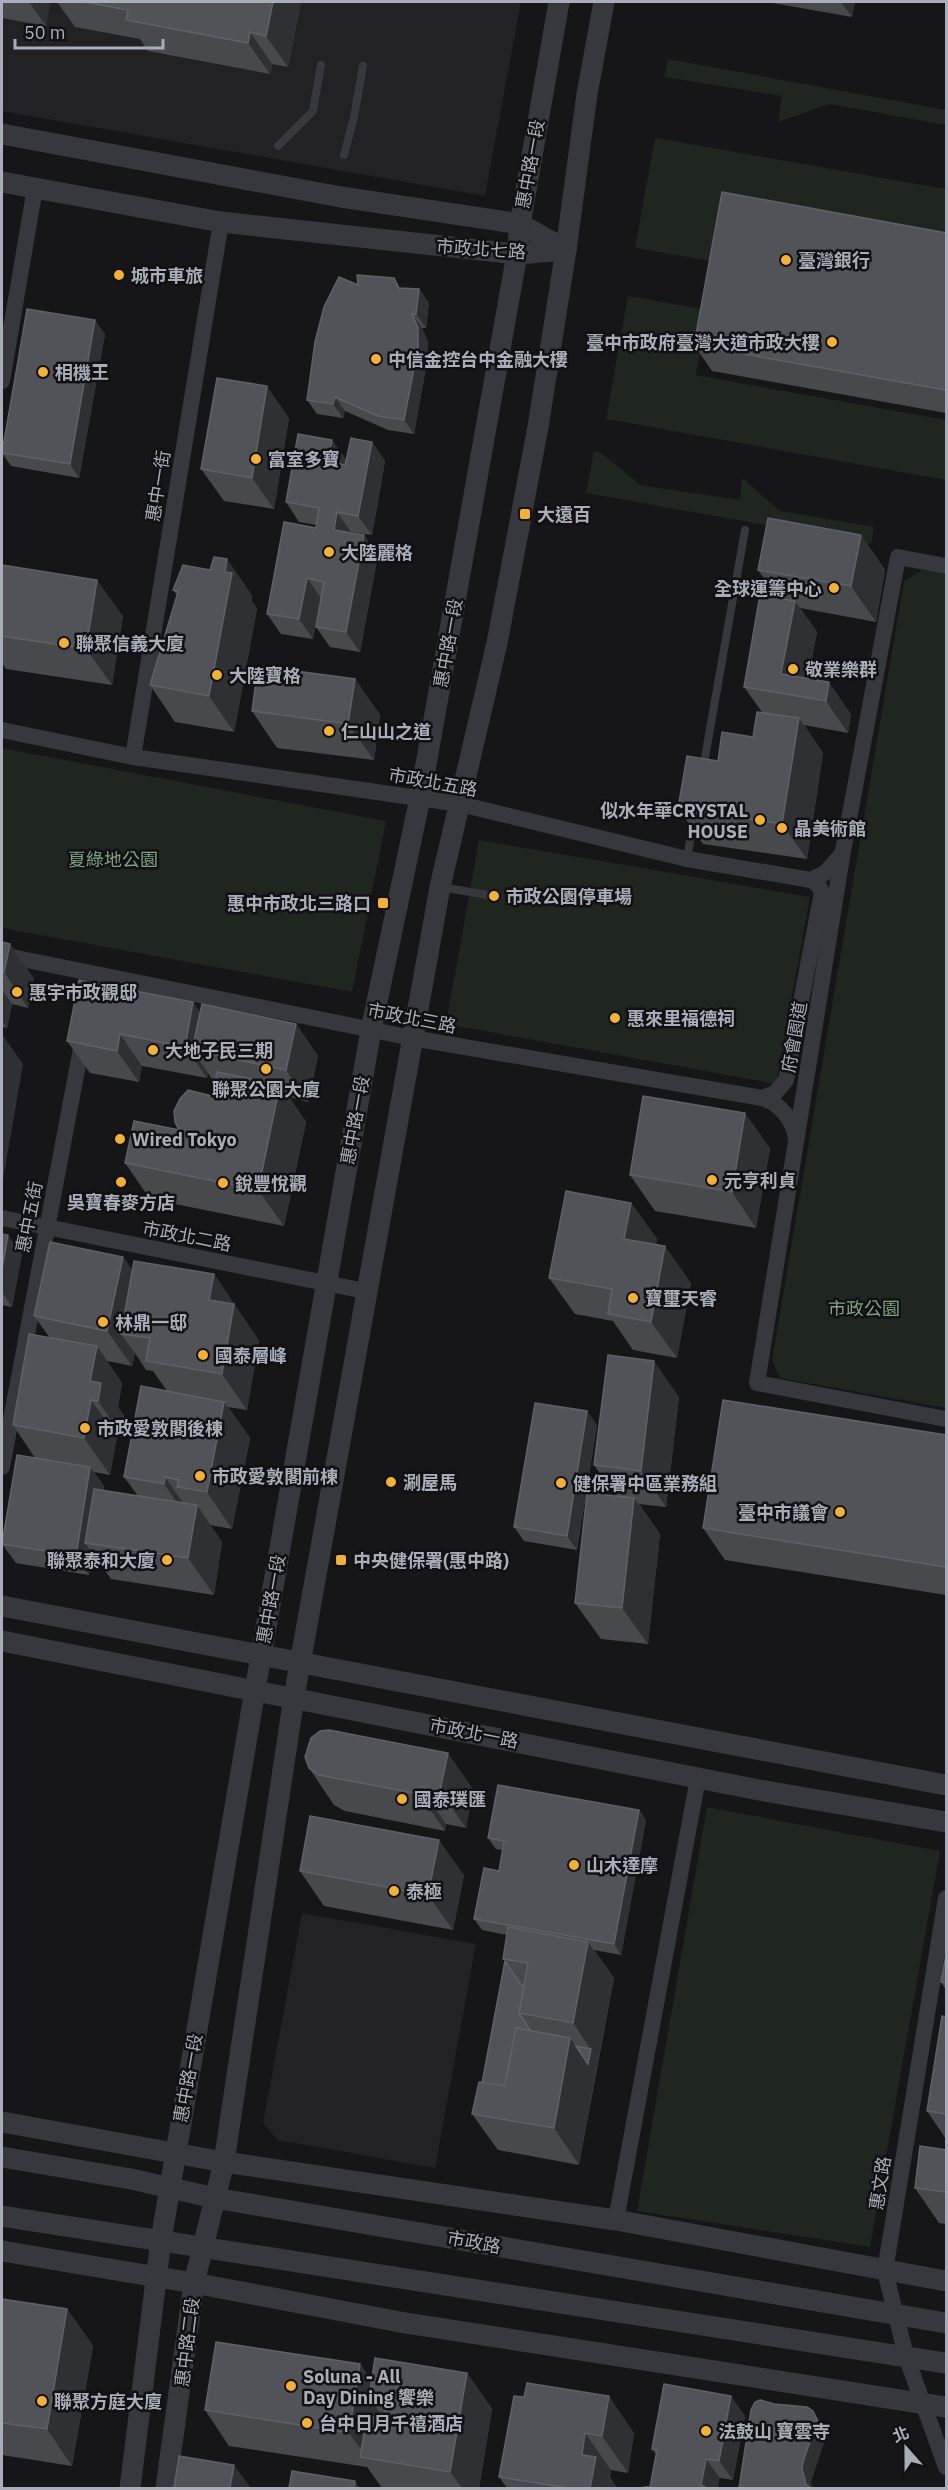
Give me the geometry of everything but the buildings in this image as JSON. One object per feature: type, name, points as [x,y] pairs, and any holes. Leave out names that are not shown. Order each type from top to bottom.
[{"type":"street","name":"惠中路一段","points":[[161,2240],[326,1283],[372,1030],[420,798],[517,254],[519,224],[559,2]]},
{"type":"street","points":[[215,2198],[224,2162],[294,1697],[365,1291],[440,887],[497,642],[538,427],[566,250],[587,94],[604,2]]},
{"type":"street","name":"市政北七路","points":[[2,134],[341,197],[519,224],[566,250]]},
{"type":"street","name":"市政北七路","points":[[2,182],[221,222],[517,254],[566,250]]},
{"type":"street","points":[[2,381],[35,188]]},
{"type":"street","name":"惠中一街","points":[[133,757],[156,638],[221,222]]},
{"type":"street","name":"府會園道","points":[[946,566],[898,557],[843,851],[757,1383],[946,1419]]},
{"type":"street","name":"市政北五路","points":[[2,730],[133,757],[460,804],[687,859],[811,880]]},
{"type":"street","points":[[811,880],[828,870],[843,851]]},
{"type":"street","points":[[762,1098],[775,1093],[786,1080],[822,892],[811,880]]},
{"type":"street","name":"市政北三路","points":[[2,955],[94,981],[762,1098],[777,1105],[794,1130],[796,1140]]},
{"type":"street","points":[[801,1002],[820,1004]]},
{"type":"street","name":"惠中五街","points":[[2,1467],[87,1021]]},
{"type":"street","name":"市政北二路","points":[[2,1218],[365,1291]]},
{"type":"street","name":"市政北一路","points":[[2,1606],[946,1785]]},
{"type":"street","name":"市政北一路","points":[[2,1641],[698,1778],[946,1822]]},
{"type":"street","points":[[616,2220],[698,1778]]},
{"type":"street","name":"惠文路","points":[[946,1898],[885,2271],[906,2356],[946,2468]]},
{"type":"street","points":[[2,2122],[224,2162],[616,2220],[946,2281]]},
{"type":"street","name":"市政路","points":[[2,2157],[131,2179],[215,2198],[946,2323]]},
{"type":"street","name":"惠中路二段","points":[[166,2488],[194,2283],[215,2198]]},
{"type":"street","points":[[2,2216],[946,2363]]},
{"type":"street","points":[[130,2488],[161,2240]]},
{"type":"street","points":[[2,2251],[194,2283],[400,2322],[946,2407]]},
{"type":"lane","points":[[278,146],[313,111],[321,65]]},
{"type":"lane","points":[[344,155],[354,117],[363,66]]},
{"type":"lane","points":[[702,777],[745,531]]},
{"type":"lane","points":[[687,859],[695,812]]},
{"type":"lane","points":[[440,887],[494,896]]},
{"type":"shaded area","points":[[2,2],[521,2],[485,196],[2,111]]},
{"type":"shaded area","points":[[302,1913],[476,1944],[435,2168],[278,2140],[263,2123]]},
{"type":"green space","points":[[668,59],[946,110],[946,125],[829,104],[778,122],[782,96],[664,77]]},
{"type":"green space","points":[[655,138],[946,189],[946,247],[716,262],[635,248]]},
{"type":"green space","points":[[628,296],[707,310],[696,375],[946,420],[946,480],[606,419]]},
{"type":"green space","points":[[594,451],[600,452],[640,485],[740,500],[742,478],[780,511],[874,527],[871,544],[586,493]]},
{"type":"green space","name":"市政公園","points":[[922,570],[946,574],[946,1408],[780,1378],[772,1360],[904,581]]},
{"type":"green space","name":"夏綠地公園","points":[[2,748],[386,821],[352,992],[2,928]]},
{"type":"green space","points":[[479,840],[810,897],[776,1084],[446,1024]]},
{"type":"green space","points":[[707,1807],[940,1851],[870,2247],[637,2211]]},
{"type":"place","name":"臺灣銀行","points":[[786,260]]},
{"type":"place","name":"城市車旅","points":[[119,275]]},
{"type":"place","name":"臺中市政府臺灣大道市政大樓","points":[[832,342]]},
{"type":"place","name":"中信金控台中金融大樓","points":[[376,359]]},
{"type":"place","name":"相機王","points":[[43,372]]},
{"type":"place","name":"富室多寶","points":[[256,459]]},
{"type":"place","name":"大遠百","points":[[525,514]]},
{"type":"place","name":"大陸麗格","points":[[329,552]]},
{"type":"place","name":"全球運籌中心","points":[[834,588]]},
{"type":"place","name":"聯聚信義大廈","points":[[64,643]]},
{"type":"place","name":"敬業樂群","points":[[793,669]]},
{"type":"place","name":"大陸寶格","points":[[217,675]]},
{"type":"place","name":"仁山山之道","points":[[329,731]]},
{"type":"place","name":"似水年華CRYSTAL HOUSE","points":[[760,820]]},
{"type":"place","name":"晶美術館","points":[[782,828]]},
{"type":"place","name":"市政公園停車場","points":[[494,896]]},
{"type":"place","name":"惠中市政北三路口","points":[[383,903]]},
{"type":"place","name":"惠宇市政觀邸","points":[[17,992]]},
{"type":"place","name":"惠來里福德祠","points":[[615,1018]]},
{"type":"place","name":"大地子民三期","points":[[153,1050]]},
{"type":"place","name":"聯聚公園大廈","points":[[266,1069]]},
{"type":"place","name":"Wired Tokyo","points":[[120,1139]]},
{"type":"place","name":"元亨利貞","points":[[712,1180]]},
{"type":"place","name":"吳寶春麥方店","points":[[121,1182]]},
{"type":"place","name":"銳豐悅觀","points":[[223,1183]]},
{"type":"place","name":"寶璽天睿","points":[[633,1298]]},
{"type":"place","name":"林鼎一邸","points":[[103,1322]]},
{"type":"place","name":"國泰層峰","points":[[203,1355]]},
{"type":"place","name":"市政愛敦閣後棟","points":[[85,1428]]},
{"type":"place","name":"市政愛敦閣前棟","points":[[200,1476]]},
{"type":"place","name":"涮屋馬","points":[[391,1482]]},
{"type":"place","name":"健保署中區業務組","points":[[561,1483]]},
{"type":"place","name":"臺中市議會","points":[[840,1512]]},
{"type":"place","name":"聯聚泰和大廈","points":[[167,1560]]},
{"type":"place","name":"中央健保署(惠中路)","points":[[341,1560]]},
{"type":"place","name":"國泰璞匯","points":[[402,1799]]},
{"type":"place","name":"山木達摩","points":[[574,1865]]},
{"type":"place","name":"泰極","points":[[394,1891]]},
{"type":"place","name":"Soluna - All Day Dining 饗樂","points":[[291,2386]]},
{"type":"place","name":"聯聚方庭大廈","points":[[42,2401]]},
{"type":"place","name":"台中日月千禧酒店","points":[[307,2423]]},
{"type":"place","name":"法鼓山 寶雲寺","points":[[706,2431]]}]
